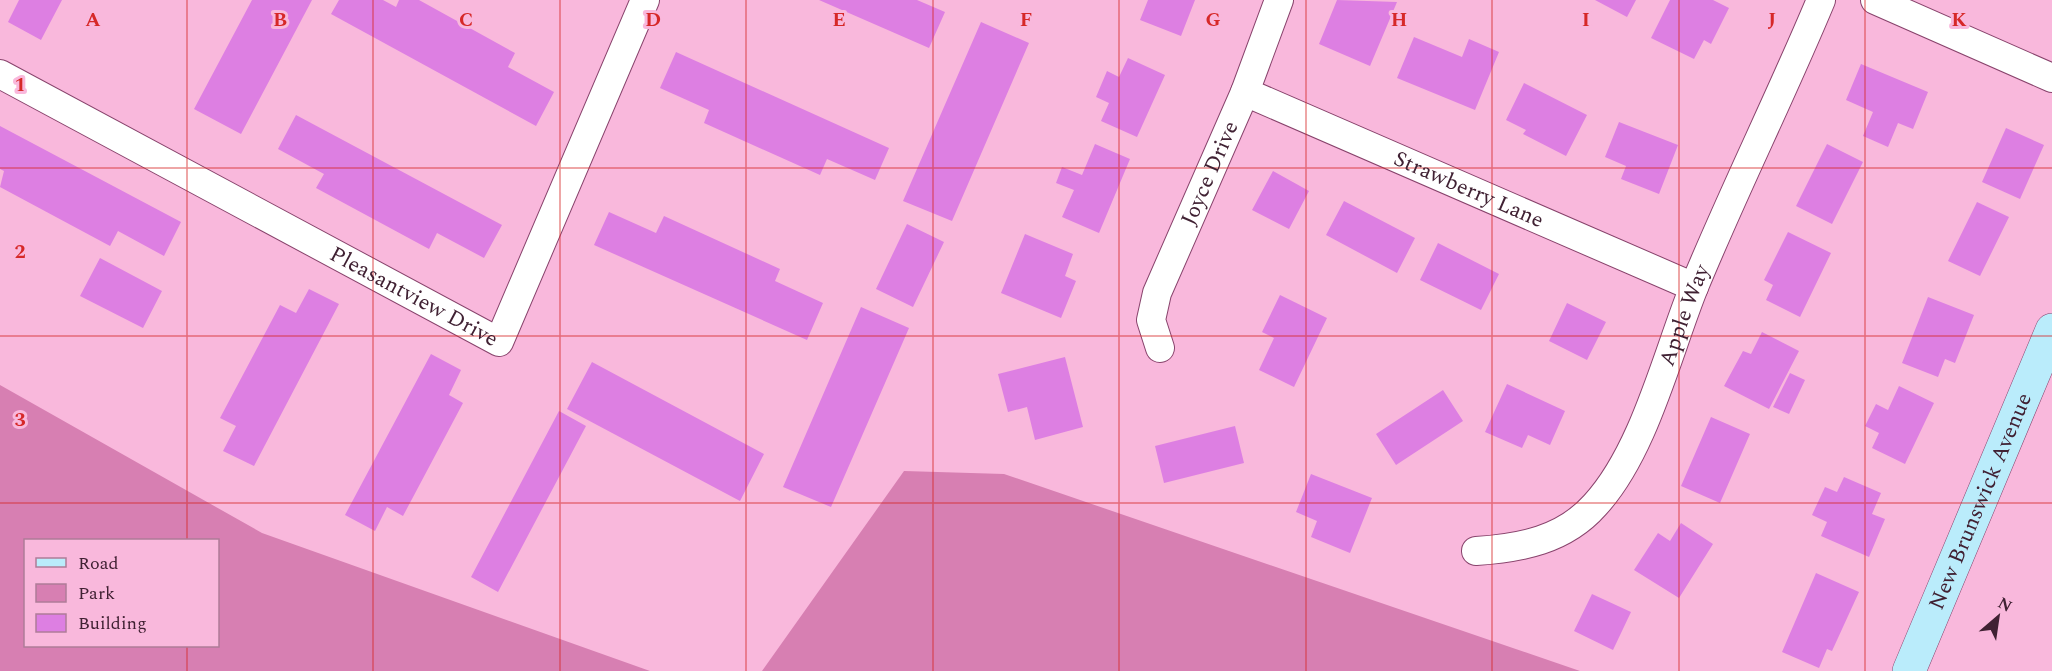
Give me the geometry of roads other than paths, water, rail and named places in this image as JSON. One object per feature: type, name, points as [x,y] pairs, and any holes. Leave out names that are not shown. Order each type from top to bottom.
[{"type":"street","name":"Pleasantview Drive","points":[[0,74],[499,342],[645,0]]},
{"type":"street","name":"Joyce Drive","points":[[1161,348],[1151,320],[1157,293],[1245,92],[1279,0]]},
{"type":"street","name":"Apple Way","points":[[1476,551],[1518,548],[1558,535],[1595,506],[1623,466],[1647,413],[1694,287],[1821,0]]},
{"type":"street","points":[[1875,0],[2052,78]]},
{"type":"street","name":"Strawberry Lane","points":[[1245,92],[1694,287]]},
{"type":"street","name":"New Brunswick Avenue","points":[[1909,671],[2052,330]]}]
